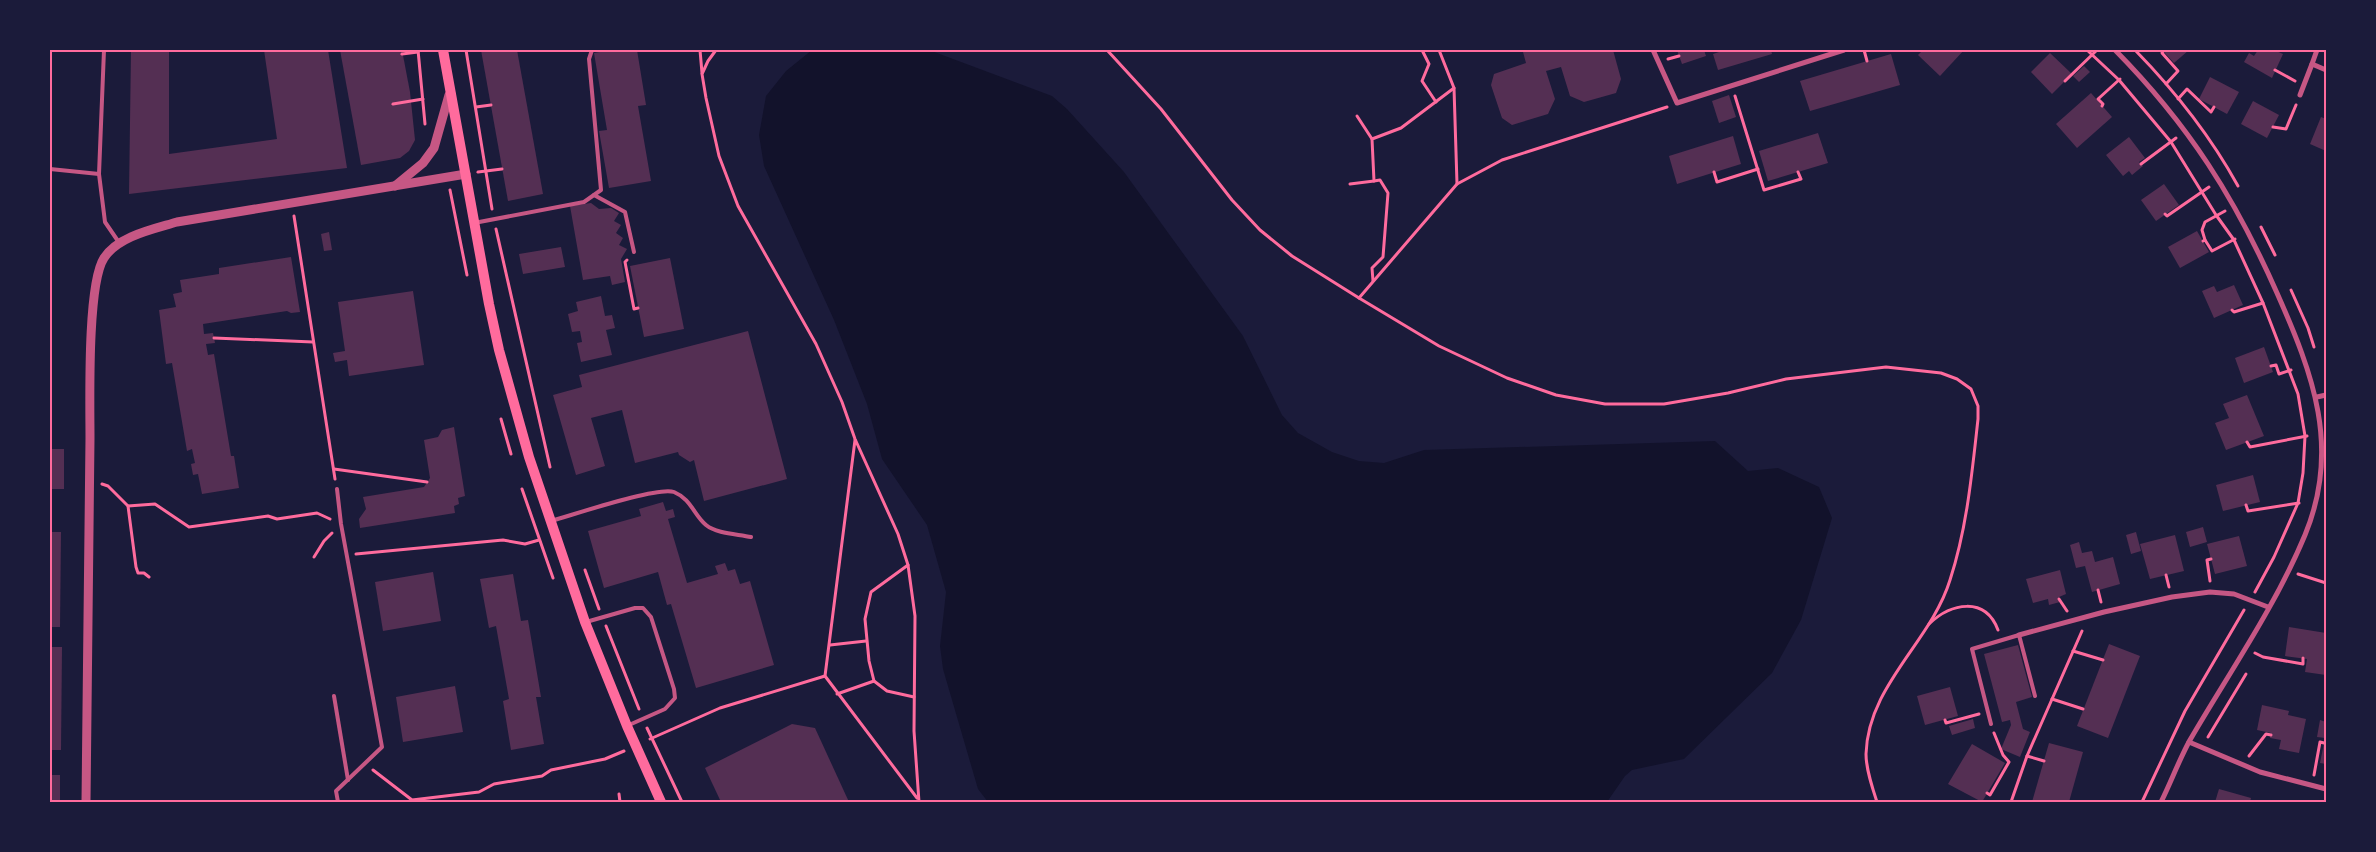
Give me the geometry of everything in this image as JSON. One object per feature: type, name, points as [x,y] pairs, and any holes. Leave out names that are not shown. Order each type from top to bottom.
[{"type":"main road","points":[[444,50],[474,223],[499,350],[549,522],[585,622],[635,746],[661,802]]},
{"type":"street","points":[[1653,50],[1677,103],[1844,50]]},
{"type":"street","points":[[2115,50],[2133,68],[2186,130],[2235,205],[2279,298],[2308,366],[2322,433],[2321,471],[2316,501],[2305,535],[2268,607],[2189,742],[2161,802]]},
{"type":"street","points":[[2300,95],[2317,50]]},
{"type":"street","points":[[2312,64],[2326,70]]},
{"type":"street","points":[[395,186],[423,163],[434,148],[449,95],[451,94]]},
{"type":"street","points":[[86,802],[91,363],[96,284],[104,258],[120,244],[150,230],[178,222],[466,174]]},
{"type":"street","points":[[2316,397],[2326,395]]},
{"type":"street","points":[[2019,635],[2172,597],[2210,592],[2234,594],[2268,607]]},
{"type":"street","points":[[2189,742],[2260,772],[2312,787],[2326,789]]},
{"type":"lane","points":[[104,50],[99,174],[105,222],[120,244]]},
{"type":"lane","points":[[474,223],[584,202],[601,190],[589,59],[592,50]]},
{"type":"lane","points":[[50,169],[99,174]]},
{"type":"lane","points":[[594,195],[625,212],[634,252]]},
{"type":"lane","points":[[337,489],[341,524],[382,746],[336,791],[338,802]]},
{"type":"lane","points":[[549,522],[647,494],[666,491],[674,492],[687,500],[706,525],[712,529],[750,537]]},
{"type":"lane","points":[[585,622],[635,608],[643,608],[651,617],[674,689],[675,698],[666,708],[627,726]]},
{"type":"lane","points":[[1991,724],[1972,649],[2019,635],[2035,696]]},
{"type":"lane","points":[[334,696],[348,780]]},
{"type":"path","points":[[466,50],[494,220],[543,444],[551,471]]},
{"type":"path","points":[[700,50],[706,98],[719,156],[738,206],[816,344],[842,402],[855,439],[898,534],[908,565],[915,616],[914,731],[919,801]]},
{"type":"path","points":[[702,74],[716,50]]},
{"type":"path","points":[[1107,50],[1161,109],[1232,200],[1260,230],[1292,256],[1359,298],[1440,346],[1507,378],[1556,395],[1605,404],[1664,404],[1728,393],[1786,379],[1886,367],[1941,374],[1957,379],[1971,389],[1978,406],[1972,474],[1962,537],[1950,582],[1940,604],[1884,691],[1871,725],[1866,754],[1876,802]]},
{"type":"path","points":[[1422,50],[1430,64],[1422,81],[1436,102]]},
{"type":"path","points":[[1439,50],[1454,88],[1457,184]]},
{"type":"path","points":[[1864,50],[1867,61]]},
{"type":"path","points":[[2087,50],[2119,80],[2171,142],[2216,216],[2234,240],[2263,302],[2291,370],[2298,394],[2305,436],[2303,473],[2298,503],[2274,557],[2185,711],[2142,802]]},
{"type":"path","points":[[2065,81],[2097,50]]},
{"type":"path","points":[[2156,95],[2178,71],[2162,53],[2164,51]]},
{"type":"path","points":[[402,54],[418,52]]},
{"type":"path","points":[[2102,106],[2103,104],[2098,99],[2133,68]]},
{"type":"path","points":[[2275,70],[2303,85]]},
{"type":"path","points":[[1732,85],[1764,190],[1801,179],[1798,172]]},
{"type":"path","points":[[1372,139],[1401,128],[1454,88]]},
{"type":"path","points":[[2168,108],[2187,90],[2211,112],[2214,107]]},
{"type":"path","points":[[2273,127],[2286,128],[2300,95]]},
{"type":"path","points":[[393,104],[423,99]]},
{"type":"path","points":[[1359,298],[1457,184],[1502,160],[1677,103]]},
{"type":"path","points":[[476,107],[491,105]]},
{"type":"path","points":[[1357,116],[1372,139],[1374,180]]},
{"type":"path","points":[[2141,164],[2186,130]]},
{"type":"path","points":[[466,174],[502,168]]},
{"type":"path","points":[[1714,172],[1717,182],[1758,169]]},
{"type":"path","points":[[1350,184],[1380,180],[1388,193],[1383,257],[1372,268],[1373,282]]},
{"type":"path","points":[[2165,214],[2167,216],[2220,180]]},
{"type":"path","points":[[291,203],[337,489]]},
{"type":"path","points":[[2235,205],[2205,222],[2202,230],[2204,241],[2212,251],[2249,232]]},
{"type":"path","points":[[634,252],[625,262],[634,309],[638,308]]},
{"type":"path","points":[[2232,310],[2234,312],[2279,298]]},
{"type":"path","points":[[214,338],[314,342]]},
{"type":"path","points":[[2272,366],[2276,365],[2279,374],[2308,366]]},
{"type":"path","points":[[2247,442],[2250,447],[2322,433]]},
{"type":"path","points":[[855,439],[825,676],[919,801]]},
{"type":"path","points":[[334,469],[427,482]]},
{"type":"path","points":[[89,479],[108,486],[128,506],[136,567],[138,573],[144,573],[149,577]]},
{"type":"path","points":[[2246,505],[2248,510],[2316,501]]},
{"type":"path","points":[[128,506],[154,504],[189,527],[268,516],[277,519],[317,512],[323,516]]},
{"type":"path","points":[[314,557],[324,541],[341,524]]},
{"type":"path","points":[[347,555],[503,540],[525,544],[539,540]]},
{"type":"path","points":[[2210,592],[2207,560],[2211,560]]},
{"type":"path","points":[[582,563],[643,719],[682,802]]},
{"type":"path","points":[[908,565],[871,592],[865,619],[866,641],[874,681],[887,691],[914,697]]},
{"type":"path","points":[[2304,577],[2326,583]]},
{"type":"path","points":[[1925,628],[1938,616],[1952,608],[1972,607],[1983,610],[1993,617],[2002,639]]},
{"type":"path","points":[[2011,802],[2027,756],[2073,650],[2082,632],[2098,614]]},
{"type":"path","points":[[830,645],[866,641]]},
{"type":"path","points":[[2245,648],[2263,657],[2303,664],[2303,658]]},
{"type":"path","points":[[2073,650],[2102,660]]},
{"type":"path","points":[[365,763],[412,800],[480,792],[494,784],[542,776],[551,770],[604,759],[720,708],[825,676]]},
{"type":"path","points":[[838,694],[874,681]]},
{"type":"path","points":[[2052,699],[2084,709]]},
{"type":"path","points":[[1945,720],[1946,723],[1988,711]]},
{"type":"path","points":[[1987,793],[1990,795],[2000,774],[2009,762],[2002,755],[1991,724]]},
{"type":"path","points":[[2242,765],[2266,734],[2271,735]]},
{"type":"path","points":[[2312,787],[2320,742],[2324,743]]},
{"type":"path","points":[[2027,756],[2044,761]]},
{"type":"path","points":[[619,794],[620,802]]},
{"type":"shaded area","points":[[812,50],[929,50],[1052,96],[1067,109],[1124,172],[1243,336],[1282,415],[1298,433],[1332,452],[1359,461],[1384,463],[1424,450],[1715,441],[1748,471],[1778,468],[1819,487],[1832,518],[1801,620],[1772,673],[1684,759],[1632,770],[1625,776],[1607,802],[988,802],[978,789],[943,669],[940,646],[946,592],[927,525],[882,459],[867,404],[834,320],[764,166],[759,135],[766,96],[786,71]]},
{"type":"building","points":[[131,50],[169,50],[169,154],[277,139],[264,50],[328,50],[347,168],[129,194]]},
{"type":"building","points":[[340,50],[402,50],[410,92],[415,140],[409,151],[400,158],[361,165]]},
{"type":"building","points":[[481,50],[517,50],[543,194],[508,201]]},
{"type":"building","points":[[610,50],[637,50],[646,105],[638,106],[651,181],[609,188],[599,131],[607,130],[594,53]]},
{"type":"building","points":[[1519,50],[1613,50],[1621,79],[1616,93],[1584,102],[1570,96],[1561,67],[1546,71],[1555,99],[1548,114],[1512,125],[1502,118],[1491,85],[1494,74],[1526,63],[1523,52]]},
{"type":"building","points":[[1677,50],[1704,50],[1706,56],[1682,64]]},
{"type":"building","points":[[1725,50],[1771,50],[1772,54],[1718,70],[1713,54]]},
{"type":"building","points":[[1923,50],[1964,50],[1940,76],[1918,55]]},
{"type":"building","points":[[2162,50],[2189,50],[2174,63]]},
{"type":"building","points":[[2258,50],[2274,50],[2283,54],[2272,78],[2244,62],[2249,53],[2254,56]]},
{"type":"building","points":[[2050,53],[2072,74],[2052,94],[2031,72]]},
{"type":"building","points":[[1891,54],[1900,85],[1810,111],[1800,81]]},
{"type":"building","points":[[2084,66],[2090,72],[2079,82],[2073,76]]},
{"type":"building","points":[[2210,77],[2239,92],[2227,114],[2199,99]]},
{"type":"building","points":[[2091,93],[2112,117],[2077,148],[2056,124]]},
{"type":"building","points":[[1729,95],[1736,117],[1719,123],[1712,101]]},
{"type":"building","points":[[2253,101],[2279,115],[2267,138],[2241,124]]},
{"type":"building","points":[[2321,117],[2326,119],[2326,151],[2310,144]]},
{"type":"building","points":[[1818,133],[1828,163],[1768,181],[1759,151]]},
{"type":"building","points":[[1733,136],[1741,164],[1677,184],[1669,156]]},
{"type":"building","points":[[2129,137],[2145,158],[2139,162],[2143,166],[2132,175],[2129,171],[2123,176],[2106,155]]},
{"type":"building","points":[[2164,184],[2179,205],[2156,221],[2141,200]]},
{"type":"building","points":[[591,203],[599,209],[611,208],[619,213],[614,221],[621,225],[616,233],[623,238],[619,245],[627,249],[621,259],[625,282],[612,285],[610,276],[583,280],[570,206]]},
{"type":"building","points":[[2197,231],[2209,252],[2180,268],[2168,247]]},
{"type":"building","points":[[329,232],[332,250],[324,251],[321,234]]},
{"type":"building","points":[[561,247],[565,267],[523,274],[519,254]]},
{"type":"building","points":[[291,257],[300,312],[291,313],[287,311],[203,324],[204,334],[213,333],[215,343],[206,344],[208,355],[214,354],[231,456],[234,456],[239,488],[202,494],[198,474],[193,475],[191,464],[195,463],[192,449],[187,451],[172,363],[166,364],[159,310],[176,307],[173,294],[182,292],[180,280],[219,274],[219,268]]},
{"type":"building","points":[[670,258],[684,329],[644,337],[630,266]]},
{"type":"building","points":[[2234,285],[2243,305],[2214,318],[2202,291],[2214,286],[2217,292]]},
{"type":"building","points":[[413,291],[424,365],[349,376],[347,360],[335,362],[333,353],[345,351],[338,302]]},
{"type":"building","points":[[601,296],[605,316],[612,315],[615,328],[606,330],[612,355],[581,362],[577,343],[582,342],[580,331],[572,332],[568,314],[578,311],[576,302]]},
{"type":"building","points":[[748,331],[787,479],[704,501],[694,460],[690,462],[679,455],[678,452],[635,463],[622,410],[591,418],[605,466],[576,475],[553,395],[582,387],[579,375]]},
{"type":"building","points":[[2264,347],[2273,372],[2244,383],[2235,358]]},
{"type":"building","points":[[2247,395],[2264,436],[2226,450],[2215,423],[2229,418],[2223,404]]},
{"type":"building","points":[[454,427],[465,496],[458,498],[459,504],[454,506],[455,513],[360,528],[359,519],[366,509],[363,497],[424,487],[430,478],[424,440],[438,437],[442,430]]},
{"type":"building","points":[[50,449],[64,449],[64,489],[50,489]]},
{"type":"building","points":[[2253,475],[2260,502],[2223,511],[2216,485]]},
{"type":"building","points":[[663,502],[666,511],[673,509],[675,517],[668,519],[687,583],[718,574],[715,566],[725,563],[728,571],[735,569],[740,584],[750,581],[774,665],[696,688],[671,604],[667,605],[658,572],[604,588],[588,531],[641,516],[639,509]]},
{"type":"building","points":[[2203,527],[2207,542],[2190,547],[2186,532]]},
{"type":"building","points":[[50,532],[61,532],[60,627],[50,627]]},
{"type":"building","points":[[2136,532],[2141,551],[2131,554],[2126,535]]},
{"type":"building","points":[[2175,535],[2184,571],[2150,579],[2140,544]]},
{"type":"building","points":[[2239,536],[2247,566],[2215,574],[2207,544]]},
{"type":"building","points":[[2079,542],[2082,553],[2092,551],[2095,562],[2113,557],[2120,584],[2092,592],[2085,566],[2076,568],[2070,545]]},
{"type":"building","points":[[2060,570],[2066,594],[2059,597],[2060,602],[2049,605],[2048,599],[2033,603],[2026,579]]},
{"type":"building","points":[[433,572],[441,621],[383,631],[375,582]]},
{"type":"building","points":[[513,574],[521,621],[528,620],[541,697],[536,697],[544,744],[511,750],[503,701],[509,699],[496,626],[489,628],[480,579]]},
{"type":"building","points":[[2289,627],[2326,633],[2326,675],[2305,672],[2307,659],[2285,656]]},
{"type":"building","points":[[2109,644],[2140,656],[2108,738],[2077,726]]},
{"type":"building","points":[[2018,645],[2032,697],[2016,702],[2023,729],[2030,732],[2020,757],[2001,749],[2011,725],[2010,720],[2002,722],[1984,654]]},
{"type":"building","points":[[50,647],[62,647],[61,750],[50,750]]},
{"type":"building","points":[[455,686],[463,732],[403,742],[396,697]]},
{"type":"building","points":[[1950,687],[1958,716],[1925,725],[1917,696]]},
{"type":"building","points":[[2262,705],[2289,711],[2288,715],[2306,719],[2299,753],[2279,749],[2281,740],[2270,738],[2271,733],[2257,730]]},
{"type":"building","points":[[1973,719],[1975,728],[1952,735],[1949,726]]},
{"type":"building","points":[[2320,720],[2326,722],[2326,764],[2320,763],[2325,738],[2317,737]]},
{"type":"building","points":[[792,724],[815,728],[849,802],[721,802],[705,768]]},
{"type":"building","points":[[2049,743],[2083,752],[2069,802],[2032,802]]},
{"type":"building","points":[[1972,744],[2005,763],[1982,802],[1948,784]]},
{"type":"building","points":[[50,775],[60,775],[60,802],[50,802]]},
{"type":"building","points":[[2219,789],[2251,798],[2250,802],[2215,802]]}]
